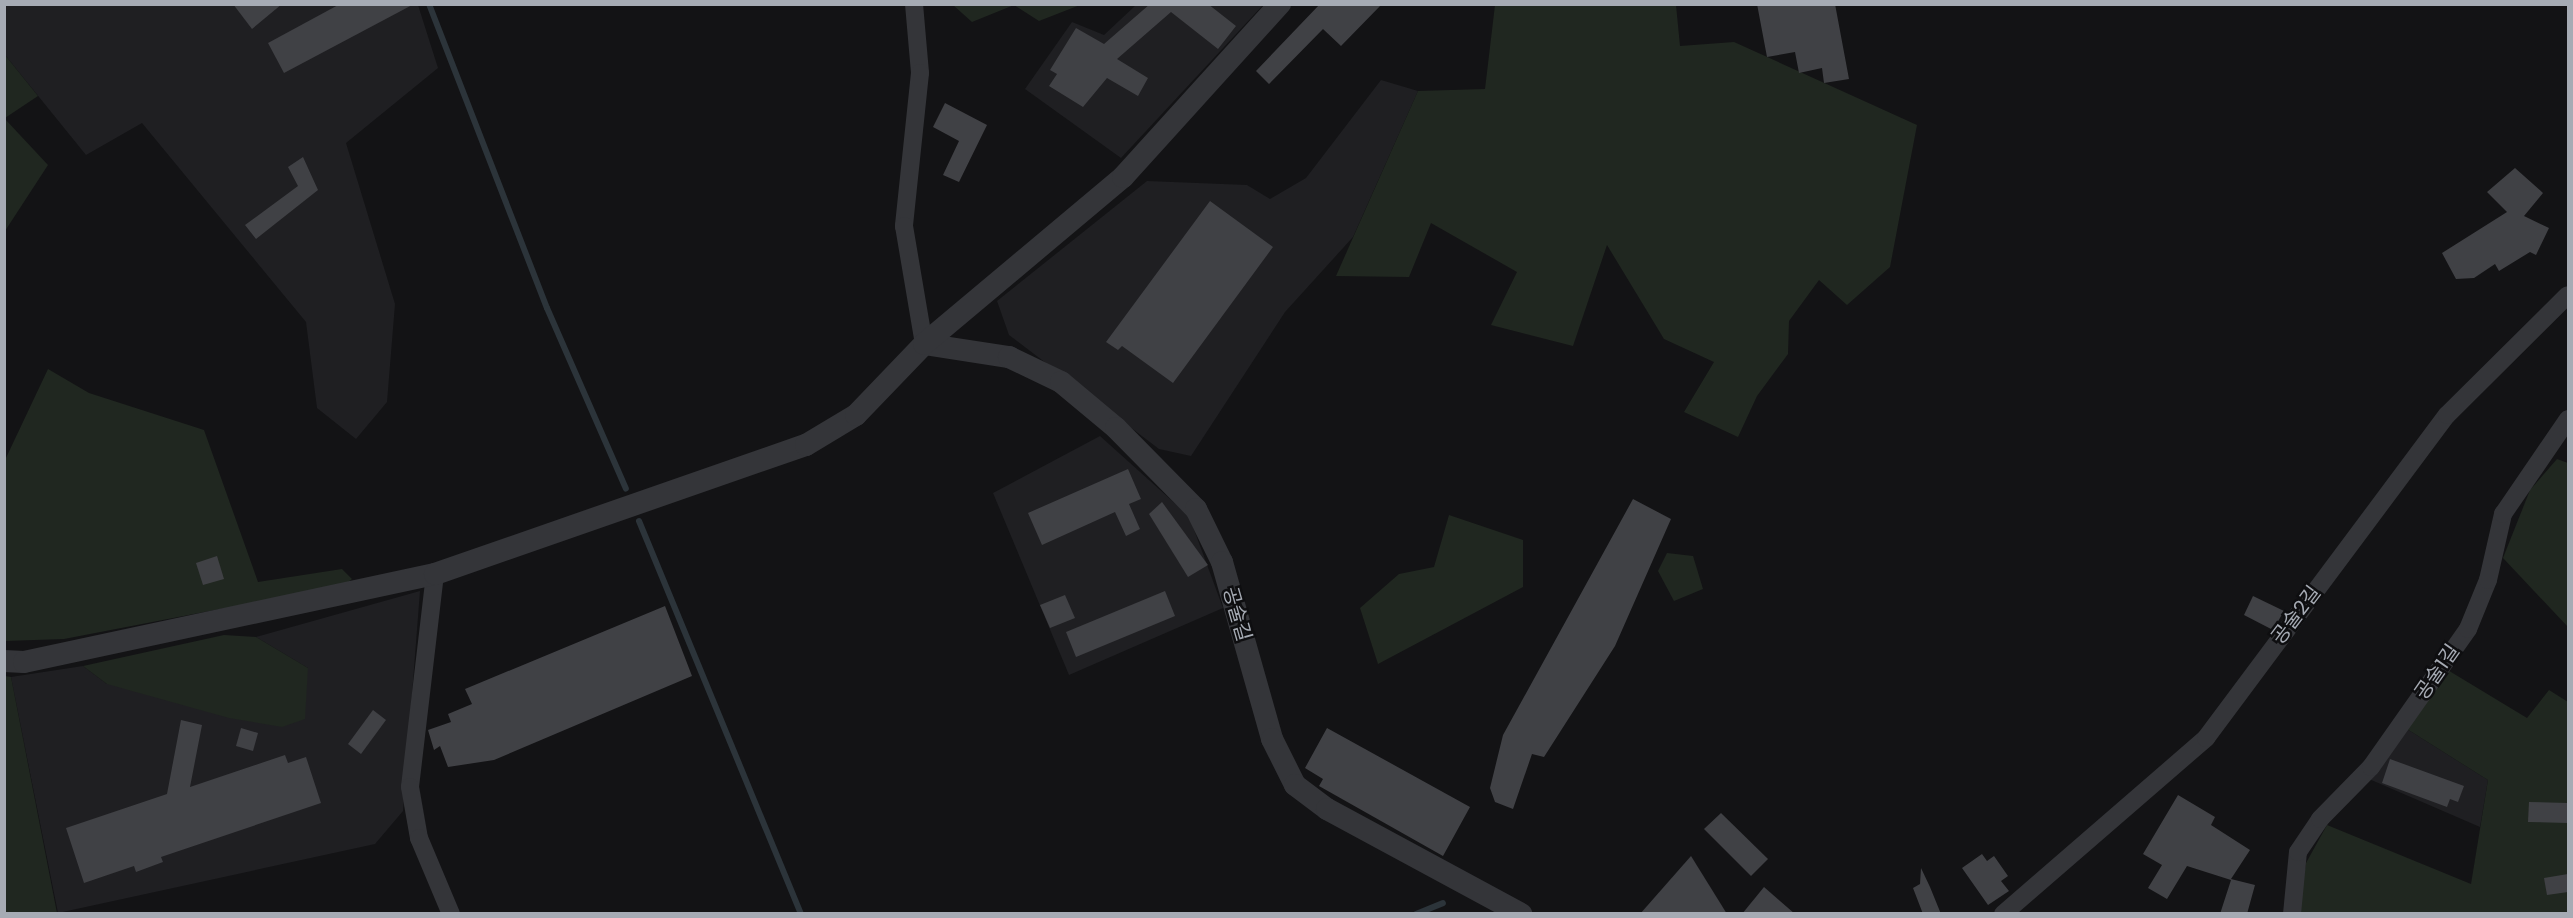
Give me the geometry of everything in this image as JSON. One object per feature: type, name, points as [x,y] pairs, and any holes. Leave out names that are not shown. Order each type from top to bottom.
[{"type":"street","points":[[914,4],[920,73],[904,226],[924,344]]},
{"type":"street","points":[[4,661],[24,662],[435,574],[806,445],[856,415],[924,344],[1123,177],[1280,4]]},
{"type":"street","name":"공술2길","points":[[2003,914],[2025,909],[2206,738],[2447,416],[2568,295]]},
{"type":"street","name":"공술길","points":[[924,344],[1009,357],[1061,382],[1116,428],[1196,509],[1222,562],[1272,739],[1295,785],[1327,809],[1521,914]]},
{"type":"street","name":"공술1길","points":[[2292,914],[2298,852],[2320,819],[2370,767],[2468,629],[2488,580],[2503,514],[2568,419]]},
{"type":"street","points":[[435,574],[410,787],[419,838],[451,914]]},
{"type":"shaded area","points":[[5,5],[418,5],[438,68],[346,143],[395,304],[387,402],[356,439],[317,408],[306,322],[142,123],[86,155],[5,55]]},
{"type":"shaded area","points":[[953,5],[1014,5],[972,22]]},
{"type":"shaded area","points":[[1014,5],[1080,5],[1039,21]]},
{"type":"shaded area","points":[[1136,5],[1263,5],[1121,158],[1025,89],[1072,22],[1104,35]]},
{"type":"shaded area","points":[[1495,5],[1676,5],[1680,46],[1734,42],[1917,125],[1890,267],[1847,305],[1819,280],[1789,321],[1788,354],[1757,396],[1738,437],[1684,412],[1714,362],[1664,339],[1607,245],[1573,346],[1491,325],[1517,272],[1431,223],[1409,277],[1336,276],[1418,91],[1485,89]]},
{"type":"shaded area","points":[[4,55],[38,96],[5,118]]},
{"type":"shaded area","points":[[1381,80],[1418,91],[1353,237],[1285,312],[1191,456],[1159,449],[1009,335],[997,301],[1147,181],[1247,185],[1270,199],[1306,178]]},
{"type":"shaded area","points":[[5,119],[48,165],[5,231]]},
{"type":"shaded area","points":[[48,369],[89,393],[204,430],[258,582],[342,569],[352,579],[332,595],[220,609],[64,639],[5,641],[5,460]]},
{"type":"shaded area","points":[[1100,436],[1189,516],[1223,608],[1069,675],[993,493]]},
{"type":"shaded area","points":[[2557,459],[2568,463],[2568,627],[2503,558],[2530,490]]},
{"type":"shaded area","points":[[1449,515],[1523,540],[1523,587],[1378,664],[1360,608],[1399,574],[1434,567]]},
{"type":"shaded area","points":[[1667,553],[1693,556],[1703,589],[1674,601],[1658,571]]},
{"type":"shaded area","points":[[420,591],[403,811],[375,844],[58,913],[11,677],[83,666],[107,684],[308,668],[256,637]]},
{"type":"shaded area","points":[[224,635],[256,637],[308,668],[305,719],[282,727],[229,718],[107,684],[83,666]]},
{"type":"shaded area","points":[[2446,669],[2527,718],[2549,690],[2568,702],[2568,913],[2298,914],[2306,863],[2327,825],[2471,884],[2488,780],[2407,729]]},
{"type":"shaded area","points":[[5,676],[11,677],[57,913],[5,913]]},
{"type":"shaded area","points":[[2407,729],[2488,780],[2480,827],[2369,779]]},
{"type":"building","points":[[233,4],[282,4],[252,29]]},
{"type":"building","points":[[340,4],[414,4],[284,73],[268,43]]},
{"type":"building","points":[[1150,4],[1208,4],[1236,26],[1218,49],[1171,12],[1117,59],[1148,78],[1138,96],[1107,78],[1083,107],[1049,86],[1057,74],[1050,70],[1076,28],[1104,44]]},
{"type":"building","points":[[1320,4],[1382,4],[1341,46],[1323,29],[1269,84],[1256,71]]},
{"type":"building","points":[[1757,4],[1835,4],[1849,79],[1824,83],[1822,68],[1799,73],[1795,52],[1767,57]]},
{"type":"building","points":[[945,103],[987,125],[959,182],[943,175],[959,141],[933,127]]},
{"type":"building","points":[[303,157],[318,190],[256,239],[245,225],[298,186],[288,167]]},
{"type":"building","points":[[2515,168],[2543,193],[2524,216],[2549,228],[2536,255],[2530,252],[2499,271],[2495,264],[2474,278],[2456,279],[2442,253],[2507,212],[2487,192]]},
{"type":"building","points":[[1210,201],[1273,247],[1173,383],[1122,346],[1118,350],[1106,342]]},
{"type":"building","points":[[1128,469],[1141,499],[1129,504],[1140,529],[1126,536],[1115,512],[1042,545],[1028,513]]},
{"type":"building","points":[[1633,499],[1671,519],[1615,646],[1544,757],[1532,754],[1513,809],[1495,802],[1490,788],[1503,735]]},
{"type":"building","points":[[1162,502],[1208,565],[1188,577],[1149,514]]},
{"type":"building","points":[[217,556],[224,579],[203,585],[196,563]]},
{"type":"building","points":[[1165,591],[1175,616],[1076,657],[1066,632]]},
{"type":"building","points":[[1065,595],[1075,618],[1050,628],[1040,605]]},
{"type":"building","points":[[2253,596],[2284,611],[2273,630],[2244,615]]},
{"type":"building","points":[[665,606],[692,676],[494,760],[448,767],[440,746],[434,750],[428,730],[451,722],[448,714],[472,704],[465,689]]},
{"type":"building","points":[[373,710],[386,720],[361,754],[348,744]]},
{"type":"building","points":[[181,720],[202,725],[190,787],[285,755],[288,763],[306,757],[321,803],[161,857],[163,862],[136,872],[134,866],[84,883],[66,828],[167,794]]},
{"type":"building","points":[[241,728],[258,733],[253,751],[236,746]]},
{"type":"building","points":[[1327,728],[1470,807],[1443,856],[1319,786],[1323,779],[1305,768]]},
{"type":"building","points":[[2390,759],[2464,786],[2458,802],[2450,799],[2447,807],[2382,783]]},
{"type":"building","points":[[2178,795],[2215,817],[2211,825],[2250,850],[2231,879],[2255,885],[2247,914],[2220,914],[2231,880],[2187,866],[2167,899],[2148,888],[2162,865],[2143,854]]},
{"type":"building","points":[[2529,802],[2568,803],[2568,823],[2528,822]]},
{"type":"building","points":[[1721,813],[1768,859],[1751,876],[1704,829]]},
{"type":"building","points":[[1982,854],[1987,861],[1994,856],[2008,876],[2001,881],[2009,891],[1988,905],[1962,868]]},
{"type":"building","points":[[1691,856],[1727,914],[1640,914]]},
{"type":"building","points":[[1921,868],[1941,914],[1923,914],[1913,888],[1920,884]]},
{"type":"building","points":[[2568,874],[2568,892],[2547,895],[2544,878]]},
{"type":"building","points":[[1764,887],[1795,914],[1742,914]]},
{"type":"waterway","points":[[429,4],[547,308],[626,489]]},
{"type":"waterway","points":[[639,521],[801,914]]},
{"type":"waterway","points":[[1416,914],[1443,903]]}]
